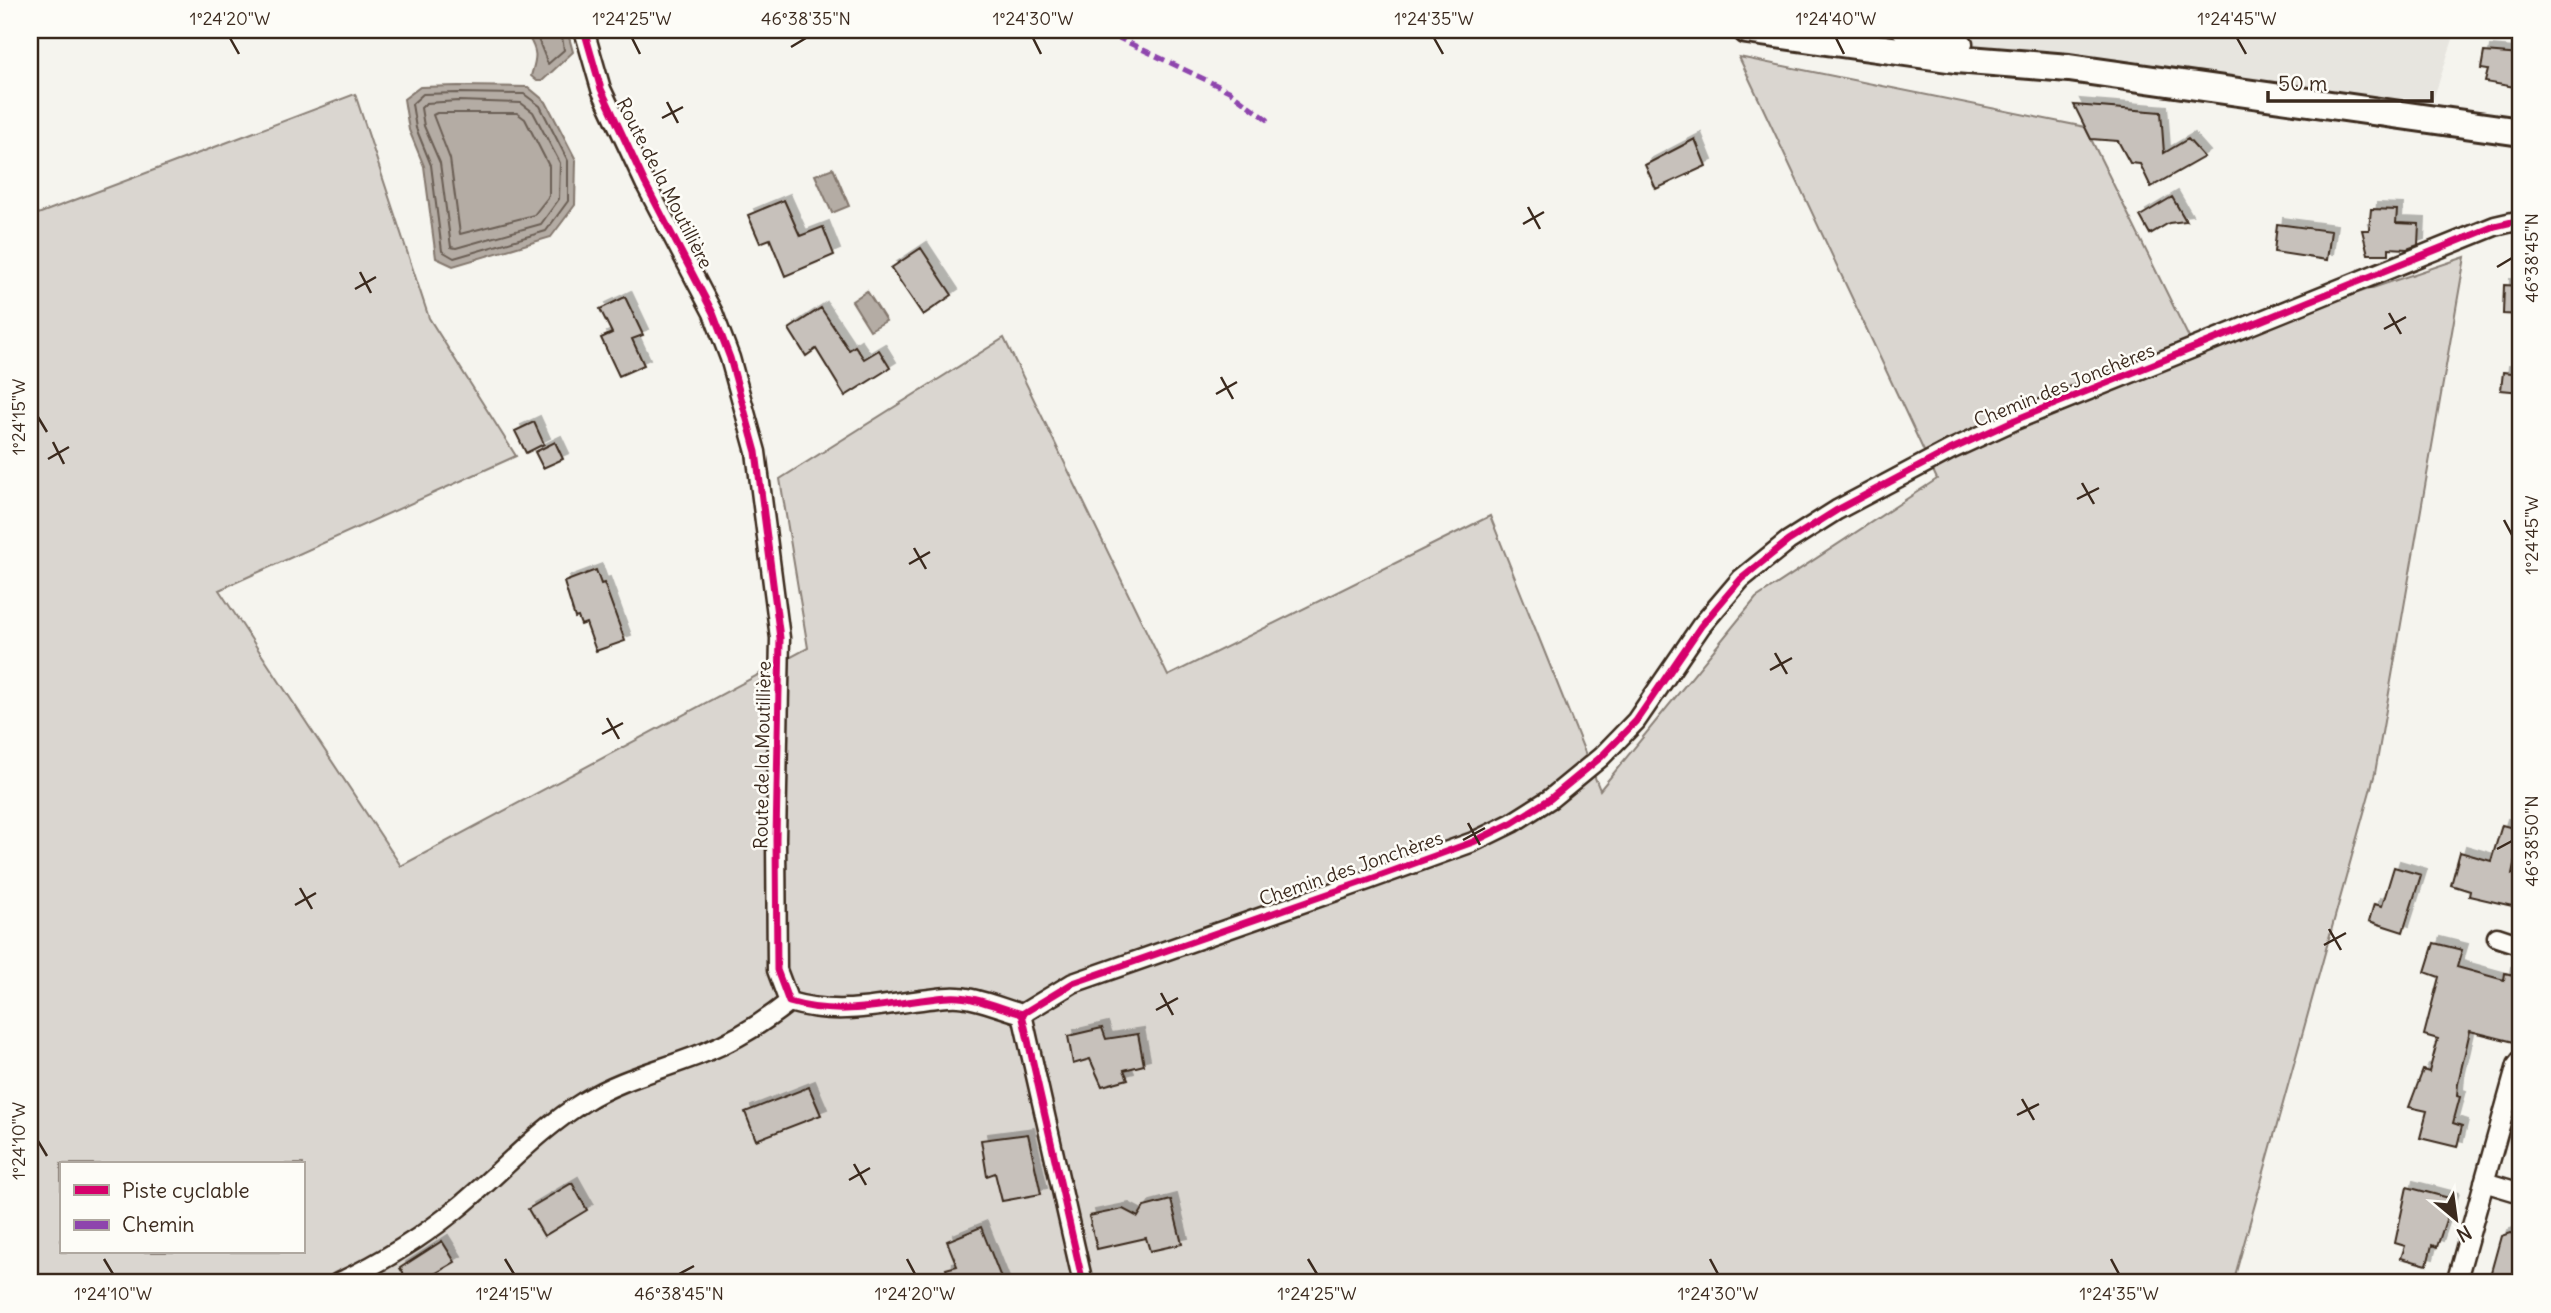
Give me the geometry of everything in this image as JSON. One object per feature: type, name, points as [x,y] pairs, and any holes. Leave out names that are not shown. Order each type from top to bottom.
[{"type":"main road","points":[[1747,30],[1956,59],[2069,68],[2521,132]]},
{"type":"main road","points":[[1879,30],[1963,43],[2069,68]]},
{"type":"street","name":"Route de la Moutillière","points":[[584,30],[601,89],[645,183],[713,313],[730,358],[756,452],[780,638],[776,839],[777,970],[789,1002]]},
{"type":"street","points":[[1900,30],[1963,43]]},
{"type":"street","name":"Chemin des Jonchères","points":[[1022,1014],[1073,983],[1473,842],[1521,817],[1550,799],[1591,765],[1636,721],[1701,626],[1741,579],[1788,541],[1837,510],[1939,456],[2015,420],[2495,226],[2521,220]]},
{"type":"street","points":[[2497,937],[2521,945]]},
{"type":"street","points":[[338,1283],[419,1236],[458,1208],[544,1131],[586,1101],[640,1073],[707,1051],[762,1024],[789,1002],[818,1010],[876,1009],[952,996],[1022,1014],[1083,1283]]},
{"type":"street","points":[[2456,1283],[2521,1060]]},
{"type":"street","points":[[2484,1182],[2521,1193]]},
{"type":"shaded area","points":[[1827,30],[2456,30],[2428,115]]},
{"type":"shaded area","points":[[1739,57],[2085,127],[2194,348],[2465,257],[2375,773],[2233,1283],[30,1283],[30,217],[355,94],[429,318],[516,456],[219,590],[401,866],[808,648],[780,479],[1004,338],[1168,676],[1490,516],[1600,790],[1756,598],[1937,479]]},
{"type":"water","points":[[535,30],[567,30],[573,52],[542,81],[531,76],[536,56],[528,36]]},
{"type":"water","points":[[420,87],[528,87],[546,102],[576,160],[575,205],[551,237],[453,266],[436,258],[424,166],[409,130],[404,99]]},
{"type":"water","points":[[833,168],[849,206],[832,213],[815,175]]},
{"type":"water","points":[[867,291],[886,321],[870,330],[852,301]]},
{"type":"building","points":[[2484,52],[2521,55],[2521,88],[2485,82],[2488,70],[2481,69]]},
{"type":"building","points":[[2074,105],[2161,112],[2164,153],[2188,139],[2204,157],[2151,187],[2140,164],[2130,163],[2118,141],[2091,139]]},
{"type":"building","points":[[1695,139],[1706,166],[1656,189],[1645,165]]},
{"type":"building","points":[[2172,197],[2186,221],[2169,223],[2150,234],[2140,216]]},
{"type":"building","points":[[784,200],[800,236],[823,227],[834,255],[785,276],[770,239],[760,243],[748,215]]},
{"type":"building","points":[[2371,209],[2397,210],[2396,223],[2419,224],[2418,245],[2407,249],[2389,248],[2389,254],[2368,254],[2362,230],[2369,230]]},
{"type":"building","points":[[2277,224],[2331,231],[2327,260],[2274,252]]},
{"type":"building","points":[[921,248],[952,295],[923,315],[891,268]]},
{"type":"building","points":[[2504,285],[2521,286],[2521,315],[2503,314]]},
{"type":"building","points":[[625,297],[643,335],[632,339],[644,365],[619,376],[601,338],[612,333],[600,309]]},
{"type":"building","points":[[821,308],[849,350],[855,346],[864,359],[879,350],[890,368],[845,396],[816,349],[806,356],[789,329]]},
{"type":"building","points":[[2503,372],[2521,374],[2521,392],[2501,390]]},
{"type":"building","points":[[534,422],[544,444],[526,453],[515,431]]},
{"type":"building","points":[[555,442],[563,459],[543,468],[535,452]]},
{"type":"building","points":[[596,570],[601,584],[604,583],[625,641],[596,651],[586,623],[581,625],[578,617],[575,618],[564,582]]},
{"type":"building","points":[[2502,825],[2521,830],[2512,874],[2521,876],[2521,908],[2469,896],[2470,891],[2451,885],[2460,852],[2491,861]]},
{"type":"building","points":[[2394,867],[2421,875],[2403,932],[2369,921],[2374,904],[2382,906]]},
{"type":"building","points":[[2434,943],[2462,950],[2457,967],[2504,980],[2505,973],[2521,977],[2521,1018],[2514,1042],[2470,1031],[2458,1083],[2457,1096],[2460,1097],[2453,1123],[2462,1126],[2457,1147],[2420,1138],[2427,1111],[2409,1107],[2423,1070],[2429,1072],[2438,1039],[2424,1035],[2439,977],[2425,972]]},
{"type":"building","points":[[1102,1028],[1106,1039],[1138,1034],[1144,1065],[1124,1070],[1128,1079],[1102,1086],[1090,1059],[1073,1064],[1068,1036]]},
{"type":"building","points":[[809,1087],[821,1115],[756,1140],[745,1112]]},
{"type":"building","points":[[1028,1134],[1041,1194],[1002,1201],[995,1173],[987,1176],[981,1140]]},
{"type":"building","points":[[572,1183],[587,1210],[544,1236],[528,1209]]},
{"type":"building","points":[[2407,1187],[2453,1199],[2437,1247],[2432,1245],[2427,1265],[2401,1258],[2405,1246],[2395,1243]]},
{"type":"building","points":[[1171,1200],[1182,1244],[1150,1251],[1146,1238],[1097,1249],[1089,1216],[1123,1209],[1138,1217],[1144,1207]]},
{"type":"building","points":[[981,1227],[1003,1283],[952,1283],[946,1269],[957,1266],[947,1241]]},
{"type":"building","points":[[2510,1233],[2521,1236],[2521,1259],[2519,1258],[2512,1283],[2488,1283],[2501,1236]]},
{"type":"building","points":[[442,1241],[455,1262],[431,1276],[435,1283],[409,1283],[400,1268]]},
{"type":"marked path","points":[[1102,30],[1229,91],[1272,123]]},
{"type":"cycle path","points":[[584,30],[601,89],[645,183],[713,313],[730,358],[756,452],[780,638],[776,839],[777,970],[789,1002],[810,1007],[850,1009],[958,997],[1022,1014],[1083,1283]]},
{"type":"cycle path","points":[[1022,1014],[1073,983],[1473,842],[1512,823],[1550,799],[1601,757],[1636,721],[1701,626],[1741,579],[1788,541],[1837,510],[1950,450],[2015,420],[2495,226],[2521,220]]}]
